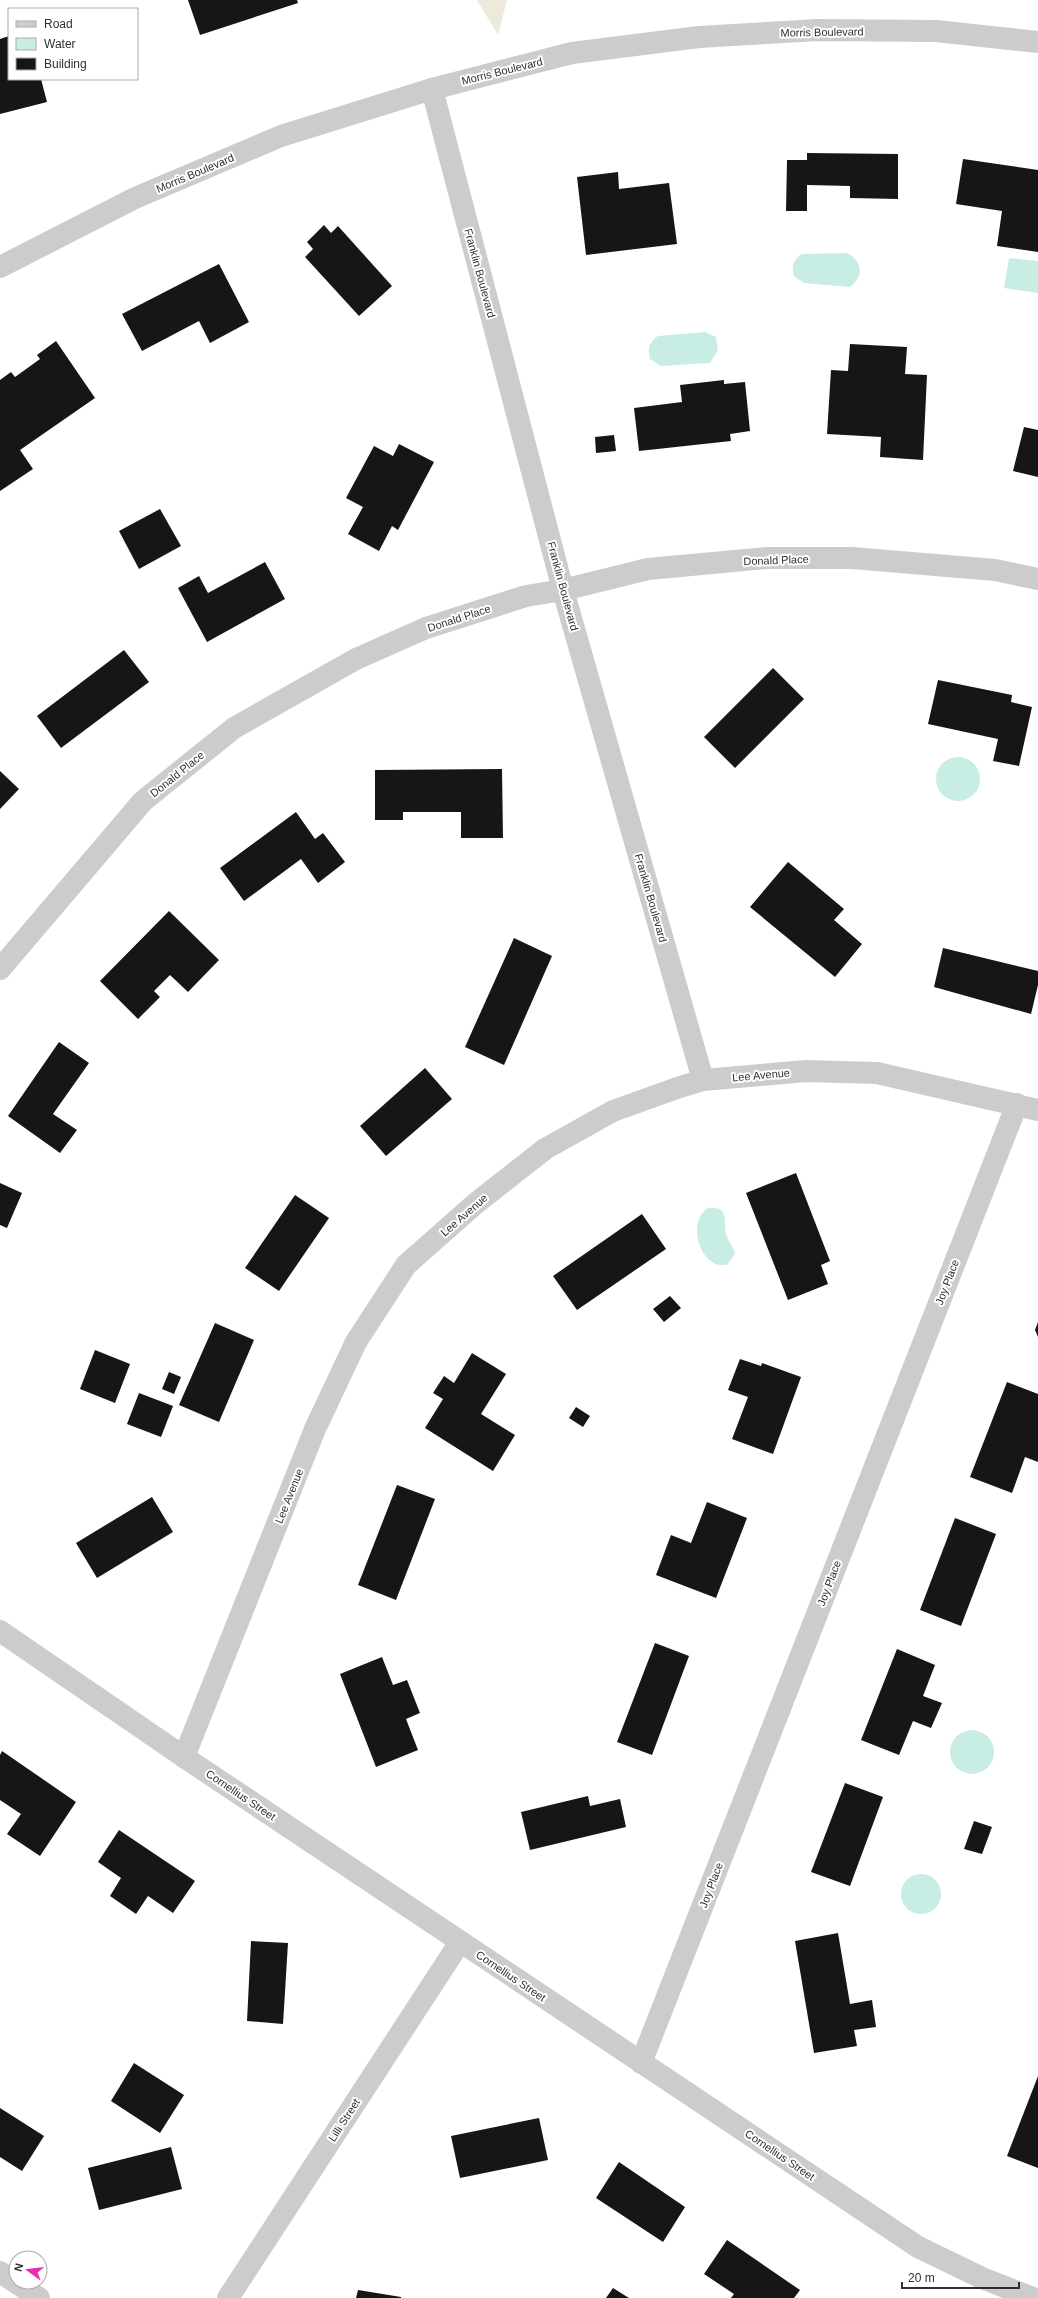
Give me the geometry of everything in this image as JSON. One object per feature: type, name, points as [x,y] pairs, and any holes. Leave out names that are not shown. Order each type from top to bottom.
[{"type":"street","name":"Morris Boulevard","points":[[0,267],[135,198],[281,136],[432,89],[572,53],[699,37],[818,30],[928,31],[1038,42]]},
{"type":"street","name":"Franklin Boulevard","points":[[432,89],[563,590],[704,1080]]},
{"type":"street","name":"Donald Place","points":[[0,969],[143,801],[234,728],[356,659],[426,628],[526,596],[563,590],[648,569],[766,558],[852,558],[995,570],[1038,578]]},
{"type":"street","name":"Lee Avenue","points":[[184,1757],[315,1429],[356,1342],[406,1265],[475,1204],[545,1149],[613,1111],[680,1087],[704,1080],[806,1071],[877,1073],[1038,1110]]},
{"type":"street","name":"Joy Place","points":[[641,2063],[1017,1104]]},
{"type":"street","name":"Cornellius Street","points":[[0,1632],[460,1942],[918,2247],[982,2278],[1033,2298]]},
{"type":"street","name":"Lilli Street","points":[[228,2298],[460,1942]]},
{"type":"street","points":[[0,2272],[39,2298]]},
{"type":"shaded area","points":[[477,0],[507,0],[498,35]]},
{"type":"water","points":[[847,253],[856,261],[860,269],[858,278],[850,287],[804,283],[794,276],[794,264],[802,254]]},
{"type":"water","points":[[1009,258],[1038,261],[1038,293],[1004,288]]},
{"type":"water","points":[[705,332],[716,337],[718,350],[710,363],[661,366],[650,359],[650,346],[658,336]]},
{"type":"water","points":[[954,757],[962,757],[967,758],[974,763],[979,770],[979,788],[974,795],[967,800],[954,801],[946,798],[939,791],[936,783],[936,775],[939,767],[946,760]]},
{"type":"water","points":[[708,1208],[720,1209],[724,1215],[726,1234],[735,1254],[727,1265],[718,1265],[710,1260],[703,1253],[699,1243],[697,1233],[698,1223],[701,1214]]},
{"type":"water","points":[[968,1730],[976,1730],[988,1736],[994,1748],[994,1756],[988,1768],[976,1774],[968,1774],[956,1768],[950,1756],[950,1748],[956,1736]]},
{"type":"water","points":[[925,1874],[932,1877],[938,1883],[941,1894],[940,1902],[932,1911],[925,1914],[917,1914],[910,1911],[902,1902],[901,1890],[904,1883],[913,1875]]},
{"type":"building","points":[[188,0],[297,0],[298,3],[200,35]]},
{"type":"building","points":[[8,36],[8,80],[41,80],[47,102],[0,114],[0,39]]},
{"type":"building","points":[[807,153],[898,154],[898,199],[850,198],[850,186],[807,185],[807,211],[786,211],[787,160],[807,160]]},
{"type":"building","points":[[963,159],[1038,170],[1038,252],[997,246],[1002,211],[956,204]]},
{"type":"building","points":[[618,172],[619,189],[669,183],[677,244],[586,255],[577,177]]},
{"type":"building","points":[[324,225],[331,233],[338,226],[392,286],[359,316],[305,257],[313,249],[307,242]]},
{"type":"building","points":[[219,264],[249,322],[210,343],[199,321],[142,351],[122,314]]},
{"type":"building","points":[[56,341],[95,398],[20,450],[33,469],[0,491],[0,380],[11,372],[15,377],[40,359],[37,355]]},
{"type":"building","points":[[850,344],[907,347],[905,374],[927,375],[923,460],[880,457],[881,437],[827,434],[831,370],[848,371]]},
{"type":"building","points":[[724,380],[724,384],[745,382],[750,431],[730,434],[731,441],[639,451],[634,408],[682,402],[680,385]]},
{"type":"building","points":[[1024,427],[1038,430],[1038,477],[1013,471]]},
{"type":"building","points":[[614,435],[616,451],[596,453],[595,437]]},
{"type":"building","points":[[399,444],[434,462],[398,530],[392,526],[379,551],[348,534],[363,507],[346,498],[374,446],[393,456]]},
{"type":"building","points":[[160,509],[181,546],[139,569],[119,531]]},
{"type":"building","points":[[265,562],[285,599],[207,642],[178,588],[199,576],[208,593]]},
{"type":"building","points":[[124,650],[149,682],[61,748],[37,716]]},
{"type":"building","points":[[773,668],[804,699],[735,768],[704,737]]},
{"type":"building","points":[[938,680],[1012,695],[1011,702],[1032,707],[1019,766],[993,761],[998,739],[928,724]]},
{"type":"building","points":[[502,769],[503,838],[461,838],[461,812],[403,812],[403,820],[375,820],[375,770]]},
{"type":"building","points":[[0,771],[19,789],[0,809]]},
{"type":"building","points":[[296,812],[315,839],[323,833],[345,862],[318,883],[301,859],[244,901],[220,868]]},
{"type":"building","points":[[788,862],[844,909],[834,920],[862,944],[835,977],[750,907]]},
{"type":"building","points":[[169,911],[219,960],[188,992],[170,975],[154,991],[160,997],[138,1019],[100,981]]},
{"type":"building","points":[[514,938],[552,956],[504,1065],[465,1047]]},
{"type":"building","points":[[943,948],[1038,971],[1038,985],[1031,1014],[934,987]]},
{"type":"building","points":[[59,1042],[89,1063],[53,1114],[77,1130],[60,1153],[8,1116]]},
{"type":"building","points":[[425,1068],[452,1099],[386,1156],[360,1126]]},
{"type":"building","points":[[796,1173],[830,1261],[821,1265],[828,1284],[788,1300],[746,1193]]},
{"type":"building","points":[[0,1183],[22,1193],[7,1228],[0,1225]]},
{"type":"building","points":[[295,1195],[329,1218],[279,1291],[245,1268]]},
{"type":"building","points":[[642,1214],[666,1249],[577,1310],[553,1276]]},
{"type":"building","points":[[670,1296],[681,1308],[664,1322],[653,1309]]},
{"type":"building","points":[[1038,1322],[1038,1337],[1035,1330]]},
{"type":"building","points":[[215,1323],[254,1340],[219,1422],[179,1405]]},
{"type":"building","points":[[95,1350],[130,1364],[115,1403],[80,1389]]},
{"type":"building","points":[[472,1353],[506,1374],[481,1414],[515,1435],[493,1471],[425,1428],[443,1399],[433,1393],[444,1376],[454,1383]]},
{"type":"building","points":[[740,1359],[761,1366],[762,1363],[801,1377],[773,1454],[732,1439],[748,1397],[728,1390]]},
{"type":"building","points":[[169,1372],[181,1377],[174,1394],[162,1389]]},
{"type":"building","points":[[1007,1382],[1038,1394],[1038,1462],[1025,1457],[1012,1493],[970,1477]]},
{"type":"building","points":[[139,1393],[173,1406],[161,1437],[127,1424]]},
{"type":"building","points":[[576,1407],[590,1416],[583,1427],[569,1418]]},
{"type":"building","points":[[397,1485],[435,1499],[396,1600],[358,1585]]},
{"type":"building","points":[[152,1497],[173,1532],[97,1578],[76,1543]]},
{"type":"building","points":[[707,1502],[747,1518],[716,1598],[656,1575],[671,1535],[691,1543]]},
{"type":"building","points":[[955,1518],[996,1534],[961,1626],[920,1610]]},
{"type":"building","points":[[655,1643],[689,1656],[652,1755],[617,1742]]},
{"type":"building","points":[[897,1649],[935,1665],[923,1696],[942,1703],[931,1728],[913,1721],[899,1755],[861,1740]]},
{"type":"building","points":[[382,1657],[393,1685],[407,1680],[420,1713],[406,1719],[418,1750],[376,1767],[340,1674]]},
{"type":"building","points":[[2,1751],[76,1802],[40,1856],[7,1834],[21,1814],[0,1800],[0,1755]]},
{"type":"building","points":[[845,1783],[883,1797],[850,1886],[811,1872]]},
{"type":"building","points":[[588,1796],[590,1806],[620,1799],[626,1827],[530,1850],[521,1812]]},
{"type":"building","points":[[974,1821],[992,1827],[982,1854],[964,1849]]},
{"type":"building","points":[[119,1830],[195,1881],[173,1913],[148,1896],[136,1914],[110,1896],[121,1878],[98,1862]]},
{"type":"building","points":[[838,1933],[850,2004],[872,2000],[876,2027],[854,2030],[857,2046],[814,2053],[795,1941]]},
{"type":"building","points":[[251,1941],[288,1943],[283,2024],[247,2021]]},
{"type":"building","points":[[134,2063],[184,2095],[160,2133],[111,2101]]},
{"type":"building","points":[[1038,2076],[1038,2168],[1007,2156]]},
{"type":"building","points":[[0,2108],[44,2136],[22,2171],[0,2157]]},
{"type":"building","points":[[539,2118],[548,2160],[460,2178],[451,2136]]},
{"type":"building","points":[[171,2147],[182,2189],[99,2210],[88,2168]]},
{"type":"building","points":[[619,2162],[685,2207],[663,2242],[596,2198]]},
{"type":"building","points":[[727,2240],[800,2290],[794,2298],[731,2298],[734,2294],[704,2274]]},
{"type":"building","points":[[613,2288],[629,2298],[606,2298]]},
{"type":"building","points":[[358,2290],[401,2297],[401,2298],[356,2298]]}]
